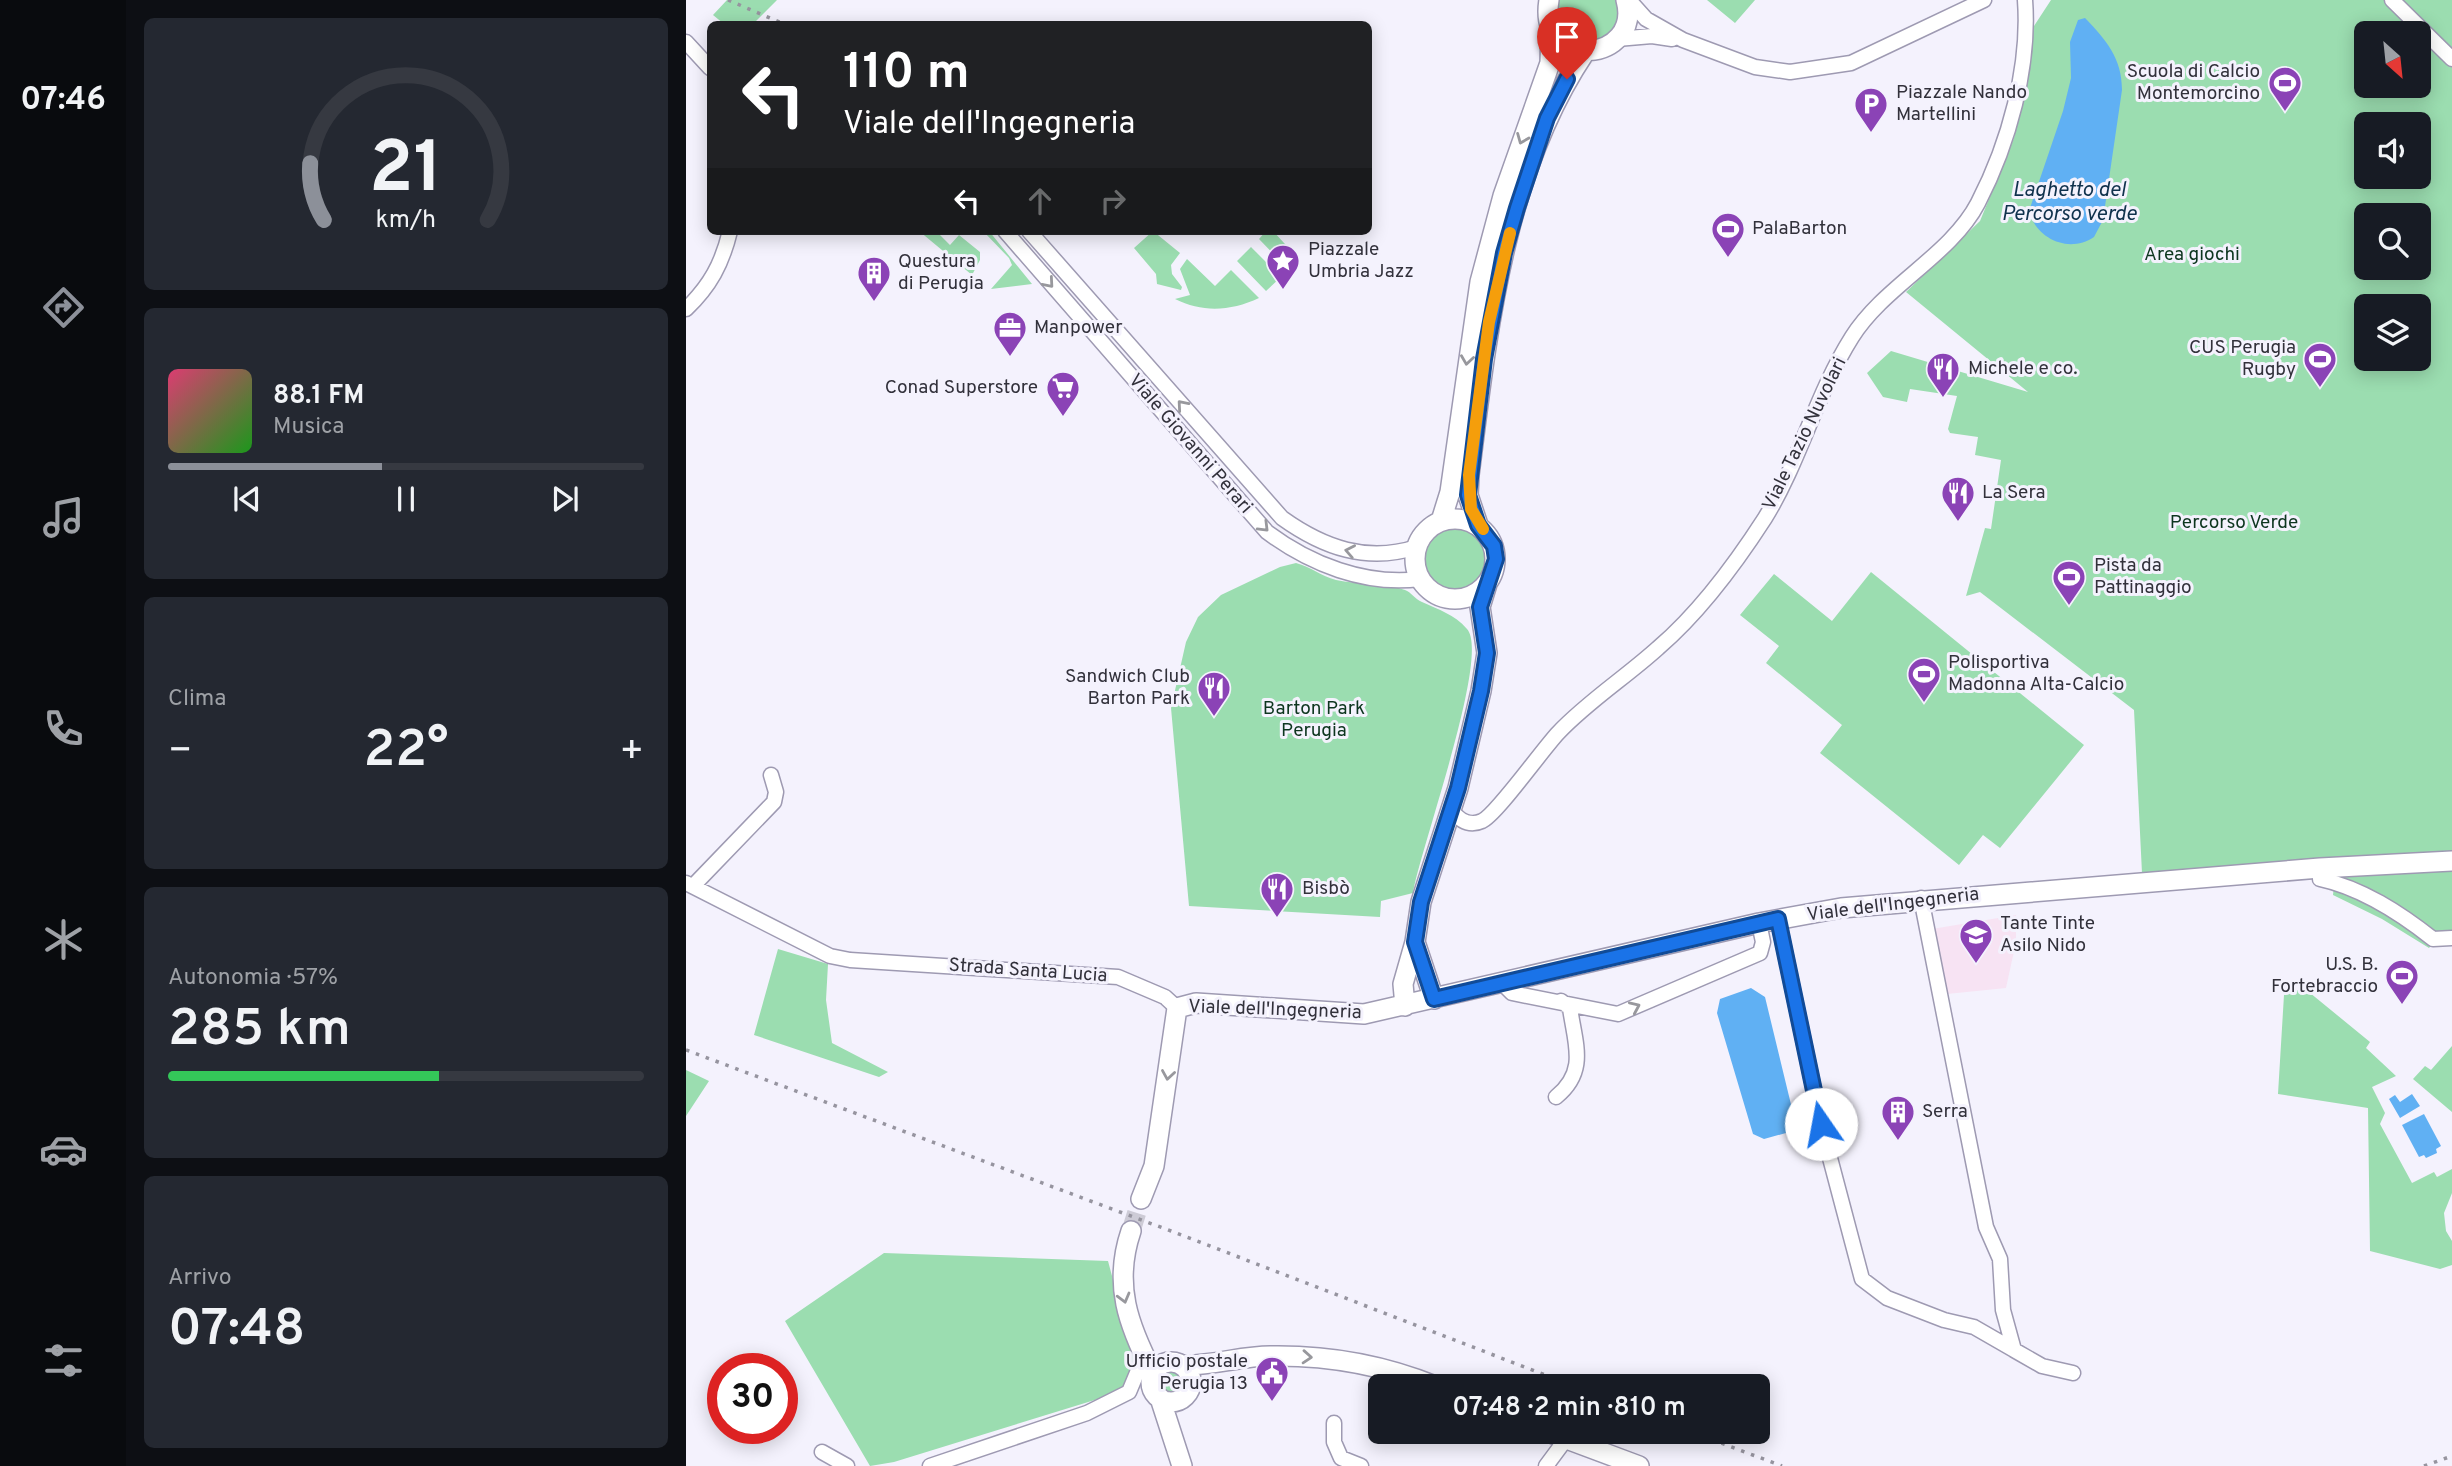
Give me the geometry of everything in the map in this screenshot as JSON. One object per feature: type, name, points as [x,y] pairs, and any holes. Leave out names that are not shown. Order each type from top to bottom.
[{"type":"street","points":[[1441,521],[1450,492],[1480,282],[1503,196],[1550,63],[1551,27],[1547,14],[1549,0]]},
{"type":"street","points":[[1617,39],[1627,18],[1627,0]]},
{"type":"street","points":[[1627,0],[1646,19],[1683,40],[1755,66],[1790,72],[1851,63],[1984,0]]},
{"type":"street","name":"Viale Tazio Nuvolari","points":[[1451,810],[1458,819],[1470,823],[1491,815],[1559,732],[1661,646],[1729,568],[1763,520],[1793,466],[1828,383],[1852,336],[1880,303],[1956,232],[1976,206],[2006,132],[2027,46],[2025,0]]},
{"type":"street","points":[[2392,0],[2452,59]]},
{"type":"street","points":[[1551,27],[1564,44],[1585,51],[1597,51],[1617,39],[1652,36],[1683,40]]},
{"type":"street","points":[[686,31],[690,48],[707,65]]},
{"type":"street","points":[[1405,1006],[1403,984],[1415,942],[1421,902],[1451,810],[1478,703],[1487,653],[1480,607],[1494,572],[1494,546],[1478,525],[1468,495],[1489,322],[1502,264],[1547,118],[1585,51]]},
{"type":"street","points":[[686,309],[707,289],[723,259],[729,235]]},
{"type":"street","name":"Viale Giovanni Perari","points":[[1008,235],[1267,532],[1300,554],[1348,573],[1404,581],[1420,579]]},
{"type":"street","name":"Viale Giovanni Perari","points":[[1033,235],[1282,518],[1336,549],[1393,555],[1417,547]]},
{"type":"street","points":[[1478,525],[1466,520],[1441,521],[1430,527],[1417,547],[1416,568],[1420,579],[1435,594],[1455,600],[1481,624]]},
{"type":"street","points":[[1455,600],[1478,593],[1487,584]]},
{"type":"street","name":"Strada Santa Lucia","points":[[771,775],[776,792],[774,802],[689,885],[830,956],[850,960],[1118,977],[1152,991],[1177,1007]]},
{"type":"street","name":"Viale dell'Ingegneria","points":[[1177,1007],[1196,1003],[1364,1014],[1769,921],[1841,908],[1921,898],[2320,868],[2452,861]]},
{"type":"street","points":[[2320,868],[2320,879],[2336,883],[2376,901],[2409,920],[2433,939],[2452,938]]},
{"type":"street","points":[[1921,898],[1968,1125],[1986,1227],[2000,1259],[2003,1310],[2014,1350]]},
{"type":"street","points":[[1501,982],[1512,992],[1618,1014],[1760,953],[1769,921]]},
{"type":"street","points":[[1769,921],[1862,1279],[1887,1298],[1931,1316],[1974,1327],[2042,1366],[2073,1373]]},
{"type":"street","points":[[1415,942],[1434,999]]},
{"type":"street","points":[[1556,1097],[1570,1086],[1578,1067],[1570,1008],[1560,1000]]},
{"type":"street","points":[[1141,1199],[1154,1166],[1177,1007]]},
{"type":"street","points":[[1130,1231],[1122,1256],[1120,1283],[1133,1331],[1149,1365],[1151,1384],[1160,1398],[1182,1466]]},
{"type":"street","points":[[930,1466],[1087,1413],[1129,1392],[1149,1365],[1166,1362],[1188,1373],[1215,1363],[1270,1356],[1337,1360],[1399,1374]]},
{"type":"street","points":[[1160,1398],[1170,1402],[1181,1399],[1189,1392],[1188,1373]]},
{"type":"street","points":[[1172,1438],[1176,1411],[1181,1399]]},
{"type":"street","points":[[1334,1423],[1334,1442],[1340,1458],[1361,1466]]},
{"type":"street","points":[[1546,1466],[1554,1444]]},
{"type":"street","points":[[1581,1444],[1639,1466]]},
{"type":"street","points":[[822,1452],[847,1466]]},
{"type":"shaded area","name":"Tante Tinte Asilo Nido","points":[[2016,915],[2016,942],[2006,988],[1947,994],[1932,929]]},
{"type":"green space","points":[[727,0],[777,0],[756,21],[720,21],[713,15]]},
{"type":"green space","points":[[1558,0],[1619,0],[1619,23],[1606,39],[1596,42],[1575,40],[1560,27],[1556,15]]},
{"type":"green space","points":[[1707,0],[1755,0],[1735,23]]},
{"type":"green space","name":"Percorso Verde","points":[[2051,0],[2452,0],[2452,854],[2374,856],[2142,873],[2134,710],[1980,592],[1966,596],[1985,528],[1991,529],[2001,460],[1975,455],[1978,437],[1950,433],[1948,429],[1957,396],[1910,389],[1907,402],[1883,397],[1867,373],[1891,351],[2028,392],[1906,292],[1980,221],[2014,138],[2034,26]]},
{"type":"green space","points":[[924,235],[940,235],[950,245],[959,235],[980,252],[980,260],[972,275]]},
{"type":"green space","points":[[987,235],[992,235],[1032,284],[991,289],[1012,265],[1009,258]]},
{"type":"green space","points":[[1149,235],[1158,235],[1180,253],[1171,265],[1172,274],[1182,287],[1181,290],[1157,284],[1156,274],[1134,248]]},
{"type":"green space","points":[[1262,235],[1277,235],[1296,256],[1288,269],[1259,239]]},
{"type":"green space","points":[[1251,247],[1281,277],[1266,291],[1237,261]]},
{"type":"green space","points":[[1187,259],[1215,286],[1231,270],[1259,298],[1238,306],[1217,309],[1196,307],[1175,299],[1190,295],[1180,269]]},
{"type":"green space","points":[[1456,528],[1468,530],[1478,537],[1485,547],[1485,571],[1478,581],[1468,588],[1456,590],[1444,588],[1434,581],[1427,571],[1425,559],[1427,547],[1434,537],[1444,530]]},
{"type":"green space","name":"Barton Park Perugia","points":[[1296,563],[1336,580],[1397,587],[1407,591],[1462,624],[1467,629],[1472,646],[1470,675],[1462,713],[1413,893],[1381,901],[1380,917],[1189,906],[1171,708],[1186,642],[1198,617],[1221,595],[1280,567]]},
{"type":"green space","name":"Polisportiva Madonna Alta-Calcio","points":[[1871,572],[2084,745],[2000,848],[1983,835],[1959,865],[1820,753],[1842,725],[1766,663],[1779,646],[1740,615],[1774,574],[1832,621]]},
{"type":"green space","points":[[2452,870],[2452,933],[2440,935],[2429,948],[2382,919],[2333,895],[2335,875]]},
{"type":"green space","points":[[778,949],[828,964],[826,1000],[832,1043],[888,1072],[879,1077],[754,1035]]},
{"type":"green space","points":[[2304,988],[2370,1042],[2366,1048],[2396,1076],[2372,1087],[2385,1113],[2380,1124],[2412,1183],[2434,1172],[2437,1177],[2452,1169],[2452,1193],[2444,1213],[2446,1231],[2452,1241],[2452,1265],[2440,1269],[2370,1251],[2368,1108],[2278,1094],[2284,995]]},
{"type":"green space","points":[[2452,1046],[2452,1112],[2413,1079],[2425,1066],[2431,1070]]},
{"type":"green space","points":[[686,1070],[709,1081],[686,1116]]},
{"type":"green space","points":[[884,1253],[1108,1261],[1135,1362],[1124,1391],[894,1462],[870,1466],[785,1321]]},
{"type":"green space","points":[[1167,1372],[1175,1372],[1181,1382],[1175,1392],[1167,1392],[1161,1386],[1161,1378]]},
{"type":"water","name":"Laghetto del Percorso verde","points":[[2085,18],[2100,34],[2116,59],[2122,90],[2103,220],[2094,237],[2084,242],[2064,244],[2046,236],[2033,221],[2029,211],[2063,111],[2071,78],[2070,42],[2078,20]]},
{"type":"water","points":[[1751,988],[1765,997],[1795,1121],[1793,1131],[1764,1139],[1753,1134],[1717,1013],[1720,999]]},
{"type":"water","points":[[2412,1094],[2420,1106],[2400,1118],[2389,1099],[2395,1095],[2400,1102]]},
{"type":"water","points":[[2424,1114],[2441,1146],[2436,1149],[2437,1153],[2426,1158],[2424,1155],[2419,1157],[2402,1125]]},
{"type":"tunnel","points":[[1131,1231],[1141,1199]]},
{"type":"railway","points":[[728,0],[777,21]]},
{"type":"railway","points":[[686,1050],[1171,1231],[1543,1374]]},
{"type":"railway","points":[[1724,1444],[1782,1466]]},
{"type":"railway","points":[[2424,1466],[2452,1456]]},
{"type":"slow traffic","points":[[1483,529],[1478,525],[1471,509],[1468,495],[1469,475],[1489,322],[1510,233]]},
{"type":"place","name":"Scuola di Calcio Montemorcino","points":[[2285,113]]},
{"type":"place","name":"Piazzale Nando Martellini","points":[[1871,134]]},
{"type":"place","name":"PalaBarton","points":[[1728,259]]},
{"type":"place","name":"Piazzale Umbria Jazz","points":[[1283,291]]},
{"type":"place","name":"Questura di Perugia","points":[[874,303]]},
{"type":"place","name":"Manpower","points":[[1010,358]]},
{"type":"place","name":"CUS Perugia Rugby","points":[[2320,389]]},
{"type":"place","name":"Michele e co.","points":[[1943,399]]},
{"type":"place","name":"Conad Superstore","points":[[1063,418]]},
{"type":"place","name":"La Sera","points":[[1958,523]]},
{"type":"place","name":"Pista da Pattinaggio","points":[[2069,607]]},
{"type":"place","name":"Polisportiva Madonna Alta-Calcio","points":[[1924,704]]},
{"type":"place","name":"Sandwich Club Barton Park","points":[[1214,718]]},
{"type":"place","name":"Bisbò","points":[[1277,919]]},
{"type":"place","name":"Tante Tinte Asilo Nido","points":[[1976,965]]},
{"type":"place","name":"U.S. B. Fortebraccio","points":[[2402,1006]]},
{"type":"place","name":"Serra","points":[[1898,1142]]},
{"type":"place","name":"Ufficio postale Perugia 13","points":[[1272,1403]]},
{"type":"route","points":[[1567,79],[1547,118],[1524,186],[1504,253],[1489,322],[1468,495],[1478,525],[1488,534],[1494,546],[1496,559],[1494,572],[1480,607],[1487,653],[1481,691],[1458,788],[1421,902],[1415,942],[1434,999],[1778,919],[1821,1124]]},
{"type":"park label","name":"Area giochi","points":[[2192,255]]}]
